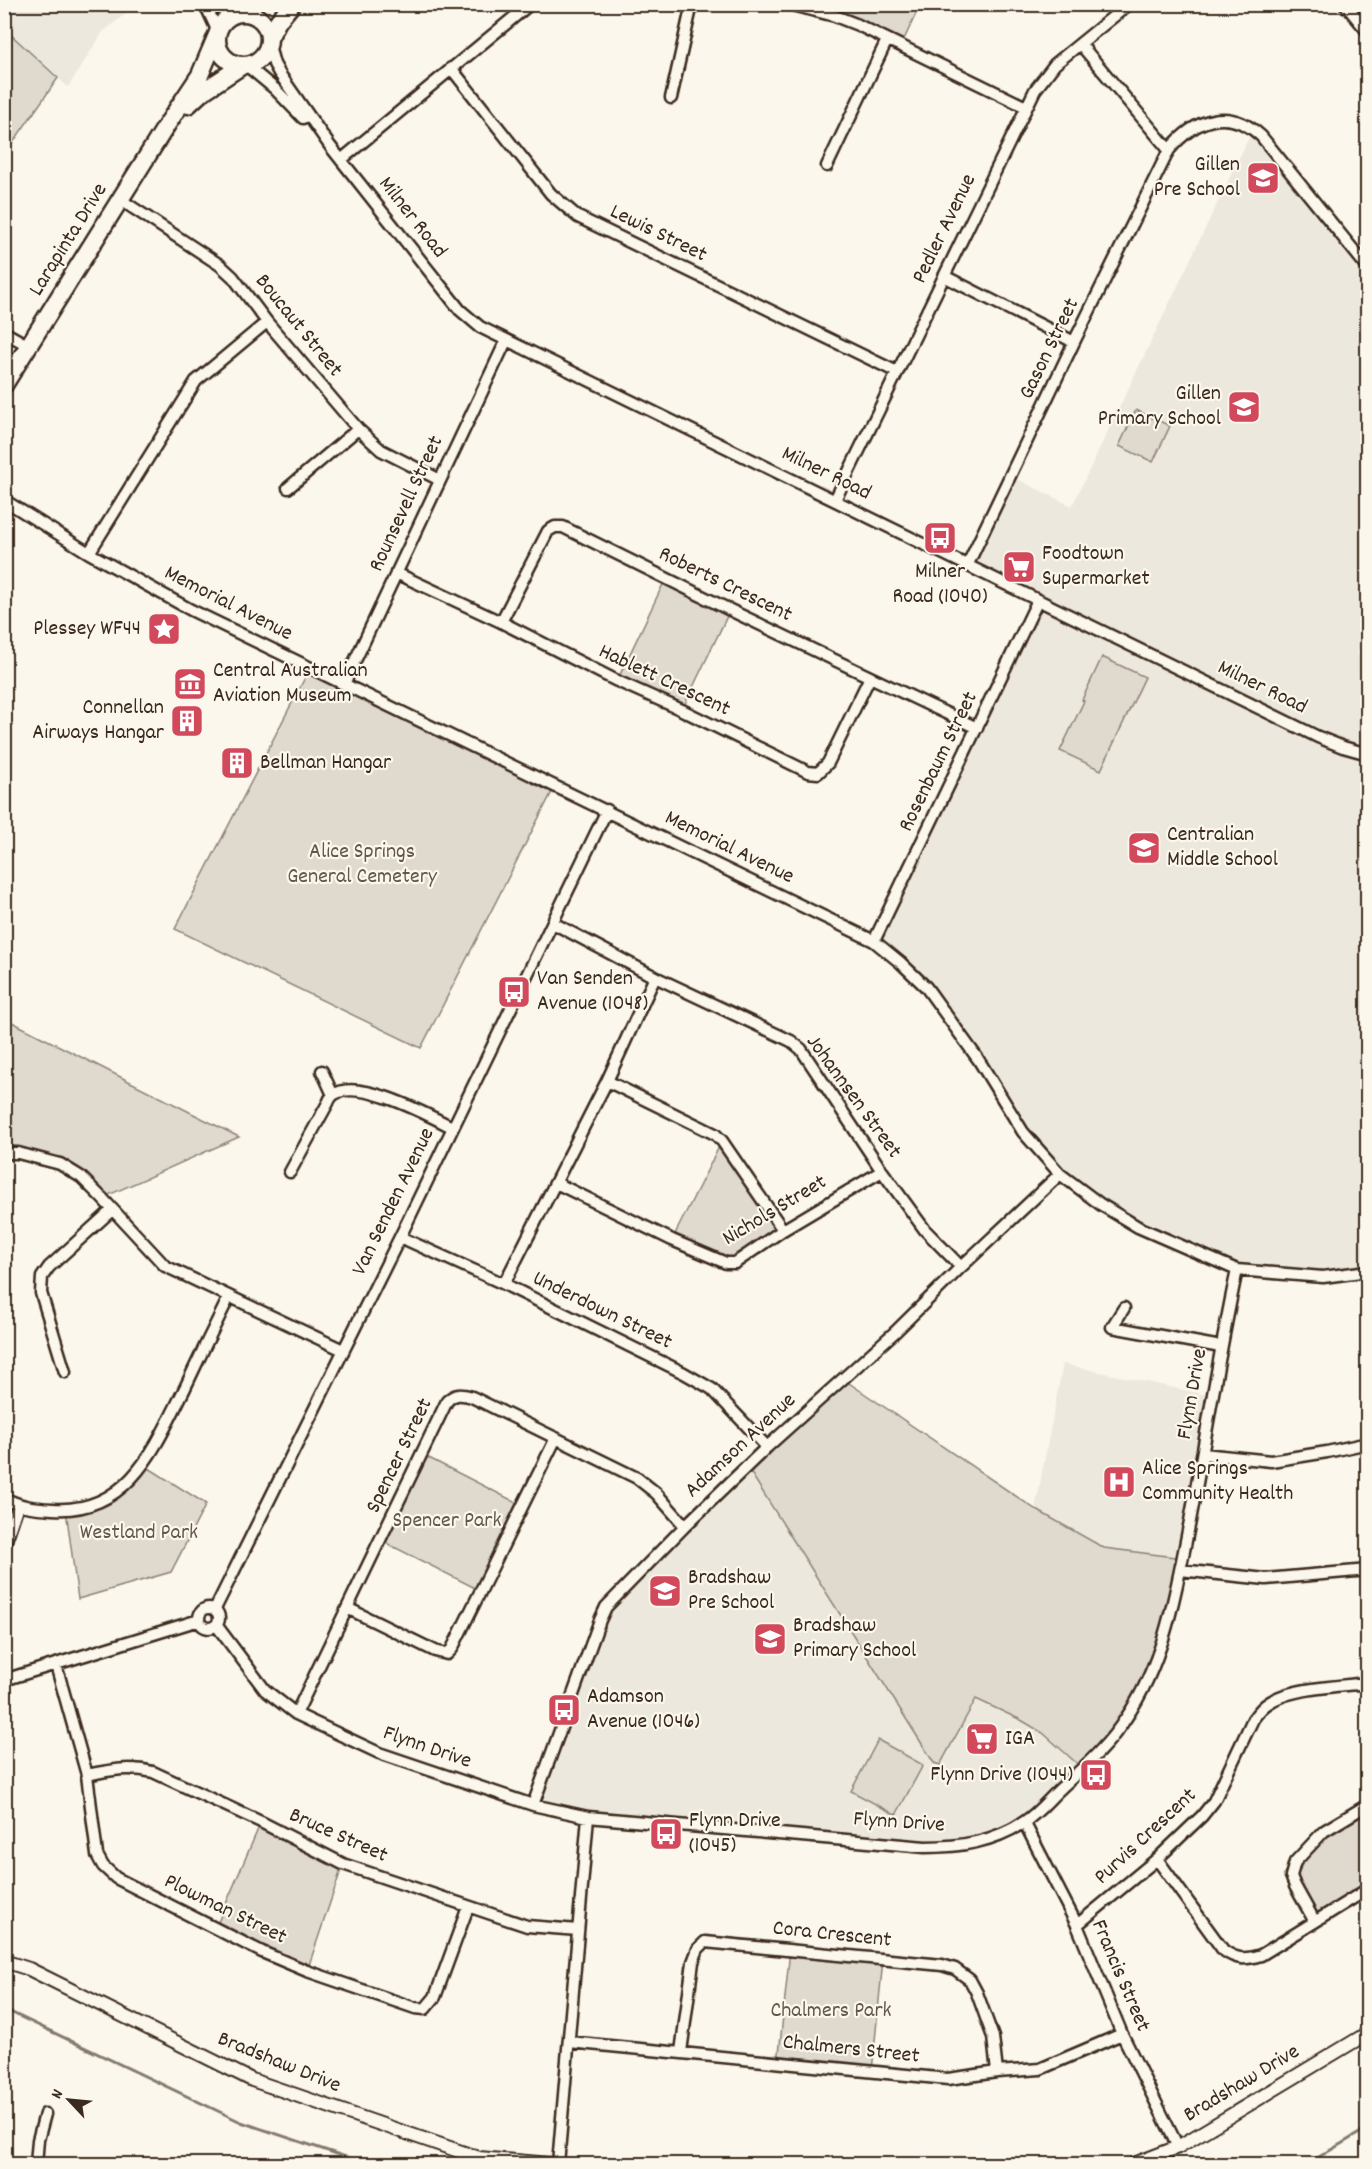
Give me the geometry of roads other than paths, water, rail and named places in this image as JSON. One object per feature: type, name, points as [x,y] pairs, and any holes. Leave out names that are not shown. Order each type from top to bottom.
[{"type":"main road","points":[[269,40],[264,24],[258,18],[239,9],[224,20],[217,34],[217,43],[224,57],[230,62],[245,65],[260,58],[269,40],[278,21],[292,4]]},
{"type":"main road","name":"Larapinta Drive","points":[[4,385],[200,75],[217,34]]},
{"type":"main road","name":"Larapinta Drive","points":[[152,149],[188,104],[202,92],[245,65]]},
{"type":"street","points":[[205,4],[217,34]]},
{"type":"street","points":[[341,160],[530,4]]},
{"type":"street","points":[[671,98],[692,4]]},
{"type":"street","points":[[788,4],[845,19],[1026,107]]},
{"type":"street","name":"Pedler Avenue","points":[[835,500],[1026,107],[1045,75],[1055,64],[1129,4]]},
{"type":"street","points":[[1345,4],[1368,32]]},
{"type":"street","points":[[827,166],[888,39]]},
{"type":"street","name":"Milner Road","points":[[269,40],[274,64],[279,73],[330,146],[460,310],[480,327],[1318,737],[1368,754]]},
{"type":"street","points":[[1081,45],[1169,150]]},
{"type":"street","name":"Milner Road","points":[[245,65],[282,96],[330,146]]},
{"type":"street","name":"Lewis Street","points":[[451,68],[551,194],[578,217],[897,372]]},
{"type":"street","name":"Gason Street","points":[[967,566],[1169,150],[1179,137],[1192,127],[1219,118],[1253,129],[1368,268]]},
{"type":"street","name":"Boucaut Street","points":[[121,200],[220,265],[233,277],[267,322],[358,429],[381,450],[440,480]]},
{"type":"street","points":[[944,276],[1074,342]]},
{"type":"street","points":[[89,553],[196,381],[267,322]]},
{"type":"street","points":[[4,332],[29,346]]},
{"type":"street","name":"Rounsevell Street","points":[[344,684],[507,341]]},
{"type":"street","points":[[288,488],[358,429]]},
{"type":"street","name":"Memorial Avenue","points":[[4,500],[89,553],[191,610],[554,788],[607,810],[874,941],[926,987],[978,1059],[1023,1132],[1060,1174],[1100,1204],[1138,1227],[1238,1270],[1323,1277],[1368,1271]]},
{"type":"street","name":"Roberts Crescent","points":[[501,622],[548,531],[555,527],[563,527],[977,728]]},
{"type":"street","name":"Hablett Crescent","points":[[396,573],[808,772],[818,773],[828,763],[870,677]]},
{"type":"street","name":"Rosenbaum Street","points":[[874,941],[1038,600]]},
{"type":"street","name":"Van Senden Avenue","points":[[215,1609],[400,1237],[607,810]]},
{"type":"street","name":"Johannsen Street","points":[[553,923],[656,977],[791,1041],[801,1049],[882,1171],[925,1230],[961,1267]]},
{"type":"street","points":[[504,1284],[656,977]]},
{"type":"street","points":[[322,1071],[333,1095]]},
{"type":"street","points":[[607,1080],[715,1134],[783,1230]]},
{"type":"street","points":[[290,1172],[333,1095],[344,1091],[363,1092],[395,1099],[452,1127]]},
{"type":"street","points":[[4,1153],[40,1157],[60,1164],[81,1178],[165,1266],[343,1350]]},
{"type":"street","name":"Nichols Street","points":[[556,1183],[672,1240],[726,1263],[735,1263],[783,1230],[882,1171]]},
{"type":"street","name":"Adamson Avenue","points":[[534,1805],[606,1607],[767,1446],[895,1332],[1060,1174]]},
{"type":"street","points":[[65,1372],[41,1293],[42,1277],[49,1267],[112,1210]]},
{"type":"street","name":"Underdown Street","points":[[400,1237],[504,1284],[684,1373],[712,1389],[767,1446]]},
{"type":"street","name":"Flynn Drive","points":[[217,1626],[265,1690],[296,1714],[379,1753],[534,1805],[588,1817],[925,1846],[956,1846],[985,1841],[1024,1822],[1109,1742],[1144,1688],[1160,1650],[1180,1570],[1221,1347],[1238,1270]]},
{"type":"street","points":[[4,1498],[18,1505],[66,1510],[89,1506],[110,1496],[122,1487],[144,1465],[160,1439],[229,1297]]},
{"type":"street","points":[[1124,1308],[1112,1327],[1221,1347]]},
{"type":"street","name":"Spencer Street","points":[[296,1714],[447,1401],[452,1396],[461,1394],[472,1397],[637,1478],[656,1493],[685,1526]]},
{"type":"street","points":[[347,1608],[435,1651],[447,1654],[457,1639],[556,1438]]},
{"type":"street","points":[[1203,1454],[1271,1461],[1368,1443]]},
{"type":"street","points":[[4,1546],[18,1505]]},
{"type":"street","points":[[1180,1570],[1266,1579],[1368,1570]]},
{"type":"street","points":[[206,1608],[215,1609],[220,1618],[217,1626],[207,1629],[199,1620],[202,1610],[206,1608]]},
{"type":"street","points":[[4,1680],[199,1620]]},
{"type":"street","name":"Plowman Street","points":[[56,1665],[87,1775],[97,1855],[103,1866],[116,1878],[262,1952],[307,1971],[415,2008],[425,2009],[435,1997],[468,1907]]},
{"type":"street","name":"Purvis Crescent","points":[[1077,1925],[1157,1859],[1202,1816],[1214,1801],[1260,1709],[1272,1700],[1291,1693],[1368,1683]]},
{"type":"street","name":"Bruce Street","points":[[87,1775],[138,1768],[153,1772],[342,1863],[527,1926],[578,1930]]},
{"type":"street","points":[[1315,1922],[1294,1886],[1291,1876],[1295,1862],[1324,1831],[1364,1807],[1368,1808]]},
{"type":"street","points":[[558,2164],[588,1817]]},
{"type":"street","name":"Francis Street","points":[[1024,1822],[1077,1925],[1122,2034],[1178,2147]]},
{"type":"street","points":[[1157,1859],[1223,1950],[1233,1957],[1245,1960],[1261,1955],[1368,1889]]},
{"type":"street","name":"Cora Crescent","points":[[681,2052],[693,1962],[698,1949],[705,1942],[942,1965],[955,1969],[970,1980],[977,1993],[993,2037],[997,2072]]},
{"type":"street","name":"Bradshaw Drive","points":[[4,1961],[28,1969],[252,2080],[479,2158],[551,2164]]},
{"type":"street","name":"Bradshaw Drive","points":[[1134,2164],[1178,2147],[1368,2032]]},
{"type":"street","name":"Chalmers Street","points":[[569,2042],[948,2079],[1040,2068],[1122,2034]]},
{"type":"street","points":[[36,2164],[38,2140],[45,2114]]},
{"type":"waterway","points":[[4,2009],[241,2122],[367,2164]]},
{"type":"waterway","points":[[1307,2164],[1368,2128]]},
{"type":"place","name":"Gillen Pre School","points":[[1263,178]]},
{"type":"place","name":"Gillen Primary School","points":[[1244,407]]},
{"type":"place","name":"Milner Road (1040)","points":[[940,538]]},
{"type":"place","name":"Foodtown Supermarket","points":[[1019,567]]},
{"type":"place","name":"Plessey WF44","points":[[164,629]]},
{"type":"place","name":"Central Australian Aviation Museum","points":[[190,684]]},
{"type":"place","name":"Connellan Airways Hangar","points":[[187,721]]},
{"type":"place","name":"Bellman Hangar","points":[[237,763]]},
{"type":"place","name":"Centralian Middle School","points":[[1144,848]]},
{"type":"place","name":"Van Senden Avenue (1048)","points":[[514,992]]},
{"type":"place","name":"Alice Springs Community Health","points":[[1119,1482]]},
{"type":"place","name":"Bradshaw Pre School","points":[[665,1591]]},
{"type":"place","name":"Bradshaw Primary School","points":[[770,1639]]},
{"type":"place","name":"Adamson Avenue (1046)","points":[[564,1710]]},
{"type":"place","name":"IGA","points":[[982,1739]]},
{"type":"place","name":"Flynn Drive (1044)","points":[[1096,1775]]},
{"type":"place","name":"Flynn Drive (1045)","points":[[666,1834]]},
{"type":"park label","name":"Alice Springs General Cemetery","points":[[362,864]]},
{"type":"park label","name":"Spencer Park","points":[[447,1521]]},
{"type":"park label","name":"Westland Park","points":[[139,1533]]},
{"type":"park label","name":"Chalmers Park","points":[[831,2011]]}]
